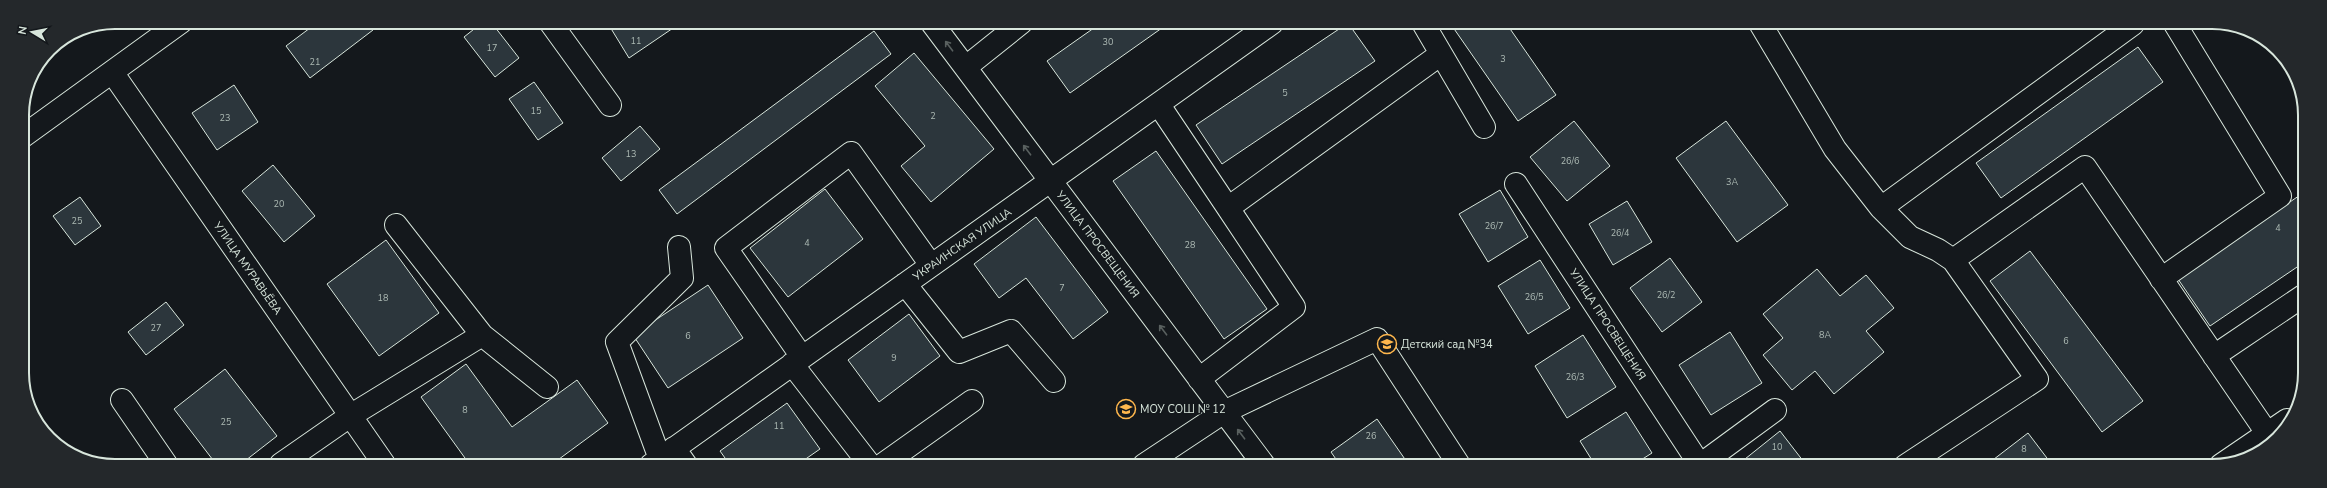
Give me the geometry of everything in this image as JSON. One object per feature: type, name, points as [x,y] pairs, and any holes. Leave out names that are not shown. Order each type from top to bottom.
[{"type":"street","points":[[29,132],[171,29]]},
{"type":"street","points":[[555,29],[610,105]]},
{"type":"street","name":"УЛИЦА ПРОСВЕЩЕНИЯ","points":[[937,29],[1259,459]]},
{"type":"street","points":[[966,67],[1014,29]]},
{"type":"street","name":"УКРАИНСКАЯ УЛИЦА","points":[[668,459],[797,360],[1264,29]]},
{"type":"street","points":[[1426,29],[1484,127]]},
{"type":"street","points":[[1764,29],[1835,149],[1881,208],[1910,237],[1938,250],[1953,260],[2037,379],[1916,459]]},
{"type":"street","points":[[1881,208],[2127,29]]},
{"type":"street","points":[[2161,279],[2280,196],[2178,29]]},
{"type":"street","points":[[1228,208],[1441,54]]},
{"type":"street","name":"УЛИЦА МУРАВЬЁВА","points":[[112,72],[380,459]]},
{"type":"street","points":[[1159,104],[1294,307],[1200,379]]},
{"type":"street","points":[[866,459],[797,360],[726,248],[851,153],[931,266]]},
{"type":"street","points":[[1953,260],[2085,167],[2267,434]]},
{"type":"street","name":"УЛИЦА ПРОСВЕЩЕНИЯ","points":[[1516,184],[1701,459]]},
{"type":"street","points":[[396,225],[482,335],[547,387]]},
{"type":"street","points":[[668,459],[618,342],[682,278],[679,247]]},
{"type":"street","points":[[905,284],[959,352],[1011,331],[1054,381]]},
{"type":"street","points":[[2214,356],[2298,299]]},
{"type":"street","points":[[288,459],[350,416],[482,335]]},
{"type":"street","points":[[1153,459],[1224,412],[1377,339],[1455,459]]},
{"type":"street","points":[[122,400],[163,459]]},
{"type":"street","points":[[890,459],[972,401]]},
{"type":"street","points":[[1713,459],[1775,410]]},
{"type":"street","points":[[2235,456],[2280,425]]},
{"type":"building","points":[[309,29],[373,30],[310,78],[286,46]]},
{"type":"building","points":[[474,29],[496,29],[519,58],[495,77],[464,37]]},
{"type":"building","points":[[611,29],[672,29],[629,58]]},
{"type":"building","points":[[1092,29],[1161,29],[1070,93],[1047,61]]},
{"type":"building","points":[[1339,29],[1352,29],[1375,61],[1222,164],[1196,125]]},
{"type":"building","points":[[1454,29],[1510,29],[1556,95],[1518,121]]},
{"type":"building","points":[[874,31],[891,54],[677,214],[659,190]]},
{"type":"building","points":[[2138,47],[2163,82],[2001,198],[1976,163]]},
{"type":"building","points":[[914,53],[994,149],[931,202],[901,166],[925,146],[875,86]]},
{"type":"building","points":[[534,82],[563,123],[538,140],[509,99]]},
{"type":"building","points":[[234,85],[258,122],[217,150],[192,113]]},
{"type":"building","points":[[1574,121],[1610,166],[1567,201],[1530,157]]},
{"type":"building","points":[[1726,121],[1788,205],[1737,242],[1676,158]]},
{"type":"building","points":[[640,126],[660,149],[621,181],[602,158]]},
{"type":"building","points":[[1156,151],[1267,309],[1224,339],[1113,181]]},
{"type":"building","points":[[273,165],[315,216],[284,242],[242,191]]},
{"type":"building","points":[[825,189],[863,239],[788,297],[750,248]]},
{"type":"building","points":[[1500,190],[1528,237],[1488,262],[1459,214]]},
{"type":"building","points":[[2298,196],[2298,266],[2210,326],[2178,279]]},
{"type":"building","points":[[80,197],[101,226],[75,245],[53,216]]},
{"type":"building","points":[[1627,201],[1652,242],[1613,265],[1589,224]]},
{"type":"building","points":[[1036,217],[1108,312],[1073,339],[1026,278],[999,298],[974,264]]},
{"type":"building","points":[[386,240],[439,313],[379,356],[327,284]]},
{"type":"building","points":[[2030,251],[2143,401],[2102,432],[1990,281]]},
{"type":"building","points":[[1670,258],[1702,302],[1662,332],[1630,288]]},
{"type":"building","points":[[1540,260],[1570,308],[1528,334],[1498,286]]},
{"type":"building","points":[[1817,269],[1840,296],[1866,275],[1894,308],[1866,331],[1884,352],[1834,394],[1815,371],[1792,390],[1763,355],[1783,338],[1763,314]]},
{"type":"building","points":[[708,285],[743,338],[668,388],[633,335]]},
{"type":"building","points":[[166,302],[184,325],[146,355],[128,332]]},
{"type":"building","points":[[909,314],[940,356],[879,402],[848,360]]},
{"type":"building","points":[[1730,332],[1762,383],[1711,415],[1679,365]]},
{"type":"building","points":[[1583,335],[1616,387],[1567,418],[1535,366]]},
{"type":"building","points":[[466,364],[512,427],[577,380],[608,423],[559,459],[466,459],[421,397]]},
{"type":"building","points":[[225,369],[277,436],[247,459],[212,459],[174,409]]},
{"type":"building","points":[[787,403],[820,449],[806,459],[726,459],[720,451]]},
{"type":"building","points":[[1626,412],[1652,453],[1642,459],[1591,459],[1580,441]]},
{"type":"building","points":[[1377,419],[1405,459],[1336,459],[1331,452]]},
{"type":"building","points":[[1780,431],[1802,459],[1745,459]]},
{"type":"building","points":[[2028,433],[2048,459],[1994,459]]},
{"type":"place","name":"Детский сад №34","points":[[1387,344]]},
{"type":"place","name":"МОУ СОШ № 12","points":[[1126,409]]}]
